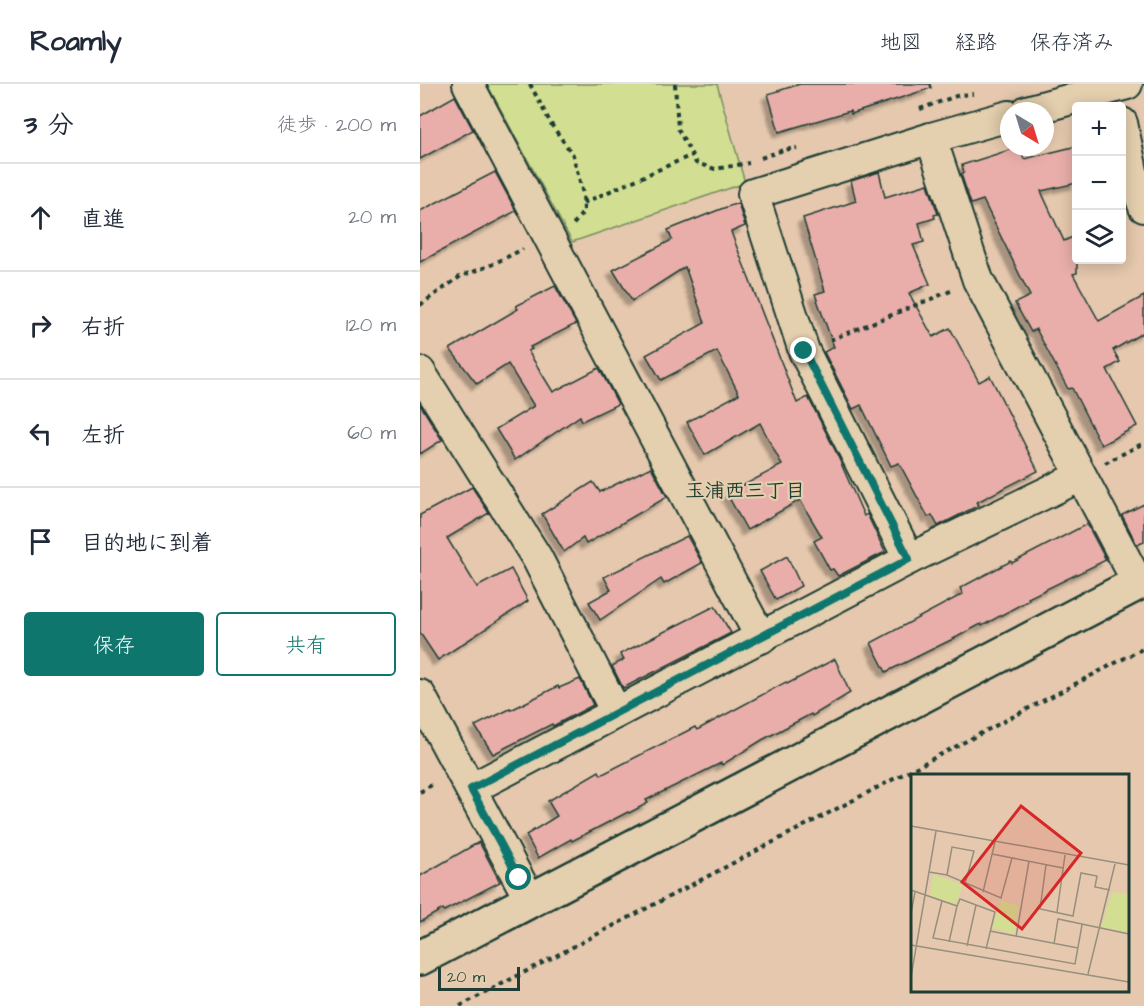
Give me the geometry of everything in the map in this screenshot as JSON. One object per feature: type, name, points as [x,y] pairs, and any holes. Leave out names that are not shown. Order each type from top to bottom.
[{"type":"street","points":[[468,84],[761,638]]},
{"type":"street","points":[[1054,105],[1119,92]]},
{"type":"street","points":[[909,559],[804,351],[753,194],[1000,119]]},
{"type":"street","points":[[420,958],[1141,582],[1081,476],[978,280],[931,138]]},
{"type":"street","points":[[1126,142],[1133,176],[1144,207]]},
{"type":"street","points":[[420,372],[537,558],[616,712]]},
{"type":"street","points":[[471,789],[909,559],[1081,476]]},
{"type":"street","points":[[420,695],[530,900]]},
{"type":"path","points":[[675,84],[678,129],[696,164],[715,170],[754,162],[783,150],[805,147]]},
{"type":"path","points":[[916,110],[958,95],[977,94]]},
{"type":"path","points":[[583,203],[692,155]]},
{"type":"path","points":[[420,305],[461,276]]},
{"type":"path","points":[[804,351],[978,280]]},
{"type":"path","points":[[1081,476],[1144,443]]},
{"type":"path","points":[[459,1006],[1144,648]]},
{"type":"green space","points":[[487,84],[717,84],[745,183],[572,242]]},
{"type":"building","points":[[800,84],[930,84],[931,88],[851,114],[850,111],[779,132],[768,94]]},
{"type":"building","points":[[455,96],[473,130],[420,159],[420,116]]},
{"type":"building","points":[[1072,147],[1072,184],[1041,191],[1064,241],[1072,237],[1072,264],[1077,264],[1077,273],[1073,274],[1099,321],[1144,296],[1144,332],[1113,350],[1120,362],[1107,369],[1137,426],[1101,445],[1072,388],[1068,389],[1036,329],[1031,332],[1015,303],[1030,296],[983,200],[971,204],[961,174],[964,173],[962,165],[1000,153],[1000,156],[1023,156],[1024,159],[1054,156],[1054,152]]},
{"type":"building","points":[[495,172],[516,211],[420,262],[420,211]]},
{"type":"building","points":[[879,172],[885,197],[928,184],[938,214],[934,215],[935,218],[919,223],[924,242],[913,245],[930,284],[909,293],[933,337],[950,328],[979,382],[990,376],[1038,471],[977,502],[979,505],[938,526],[932,515],[928,517],[899,463],[891,466],[861,405],[853,409],[824,352],[834,347],[815,294],[825,291],[803,218],[856,201],[851,181]]},
{"type":"building","points":[[738,203],[745,226],[731,232],[797,403],[808,397],[836,452],[864,516],[867,514],[885,552],[838,576],[833,569],[830,570],[814,541],[822,537],[800,500],[747,530],[727,494],[782,465],[760,423],[705,455],[687,422],[739,394],[717,351],[661,380],[646,355],[705,323],[685,267],[632,301],[613,270],[672,240],[668,230]]},
{"type":"building","points":[[555,286],[576,324],[530,347],[532,349],[528,351],[553,392],[599,368],[618,404],[582,421],[580,416],[515,460],[496,429],[534,406],[508,364],[477,384],[450,349],[518,309],[516,306]]},
{"type":"building","points":[[420,404],[442,440],[420,454]]},
{"type":"building","points":[[651,467],[667,497],[586,544],[583,538],[564,552],[542,514],[593,482],[600,492]]},
{"type":"building","points":[[472,487],[489,513],[447,538],[477,587],[511,569],[528,601],[438,660],[420,633],[420,515]]},
{"type":"building","points":[[1144,504],[1144,542],[1137,545],[1122,515]]},
{"type":"building","points":[[1087,524],[1106,560],[1028,598],[1029,600],[982,626],[981,624],[886,672],[871,643],[963,594],[960,588]]},
{"type":"building","points":[[687,536],[702,563],[664,584],[661,579],[600,620],[589,602],[611,590],[604,577]]},
{"type":"building","points":[[787,556],[801,586],[776,600],[760,571]]},
{"type":"building","points":[[715,606],[731,633],[623,688],[612,666],[624,660],[620,654]]},
{"type":"building","points":[[835,659],[850,693],[812,716],[811,714],[762,740],[722,765],[721,763],[646,800],[648,803],[572,841],[571,839],[538,858],[526,835],[557,816],[548,801],[599,771],[601,775],[695,727],[697,730],[786,682],[787,684]]},
{"type":"building","points":[[580,679],[593,705],[493,754],[475,726],[558,686],[559,688]]},
{"type":"building","points":[[479,842],[500,882],[420,922],[420,876]]},
{"type":"district","name":"玉浦西三丁目","points":[[745,491]]},
{"type":"route","points":[[519,878],[471,789],[909,559],[804,351]]}]
